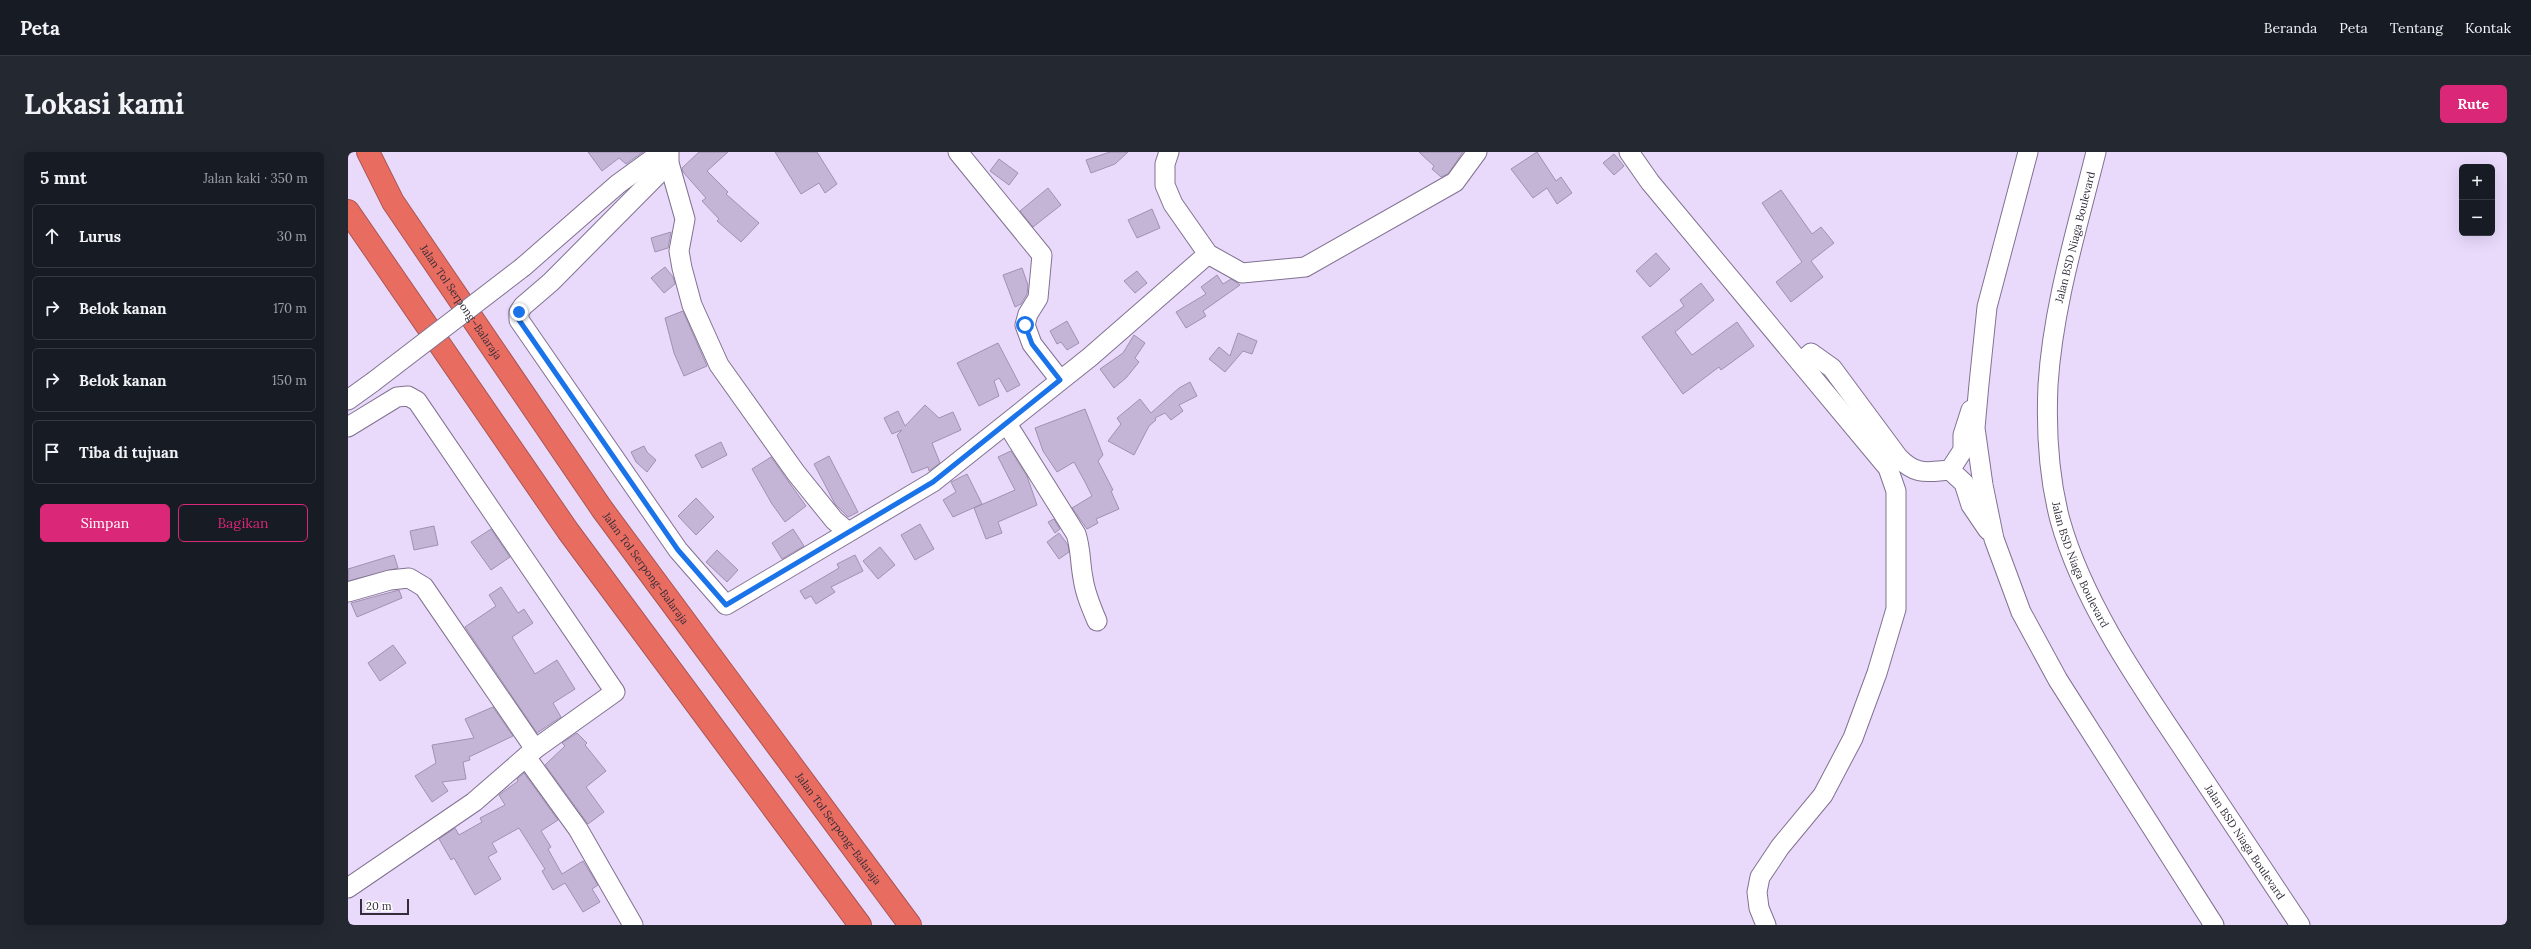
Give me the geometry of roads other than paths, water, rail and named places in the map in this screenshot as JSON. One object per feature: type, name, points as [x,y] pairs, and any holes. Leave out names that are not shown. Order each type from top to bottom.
[{"type":"highway","name":"Jalan Tol Serpong–Balaraja","points":[[368,152],[393,202],[602,509],[910,925]]},
{"type":"highway","points":[[353,218],[568,531],[860,925]]},
{"type":"street","points":[[958,152],[1042,255],[1038,298],[1028,314],[1025,325],[1032,344],[1060,380]]},
{"type":"street","points":[[1169,152],[1165,164],[1165,185],[1173,204],[1208,254],[1242,273],[1305,267],[1455,182],[1478,152]]},
{"type":"street","points":[[1628,152],[1650,182],[1888,468],[1893,476],[1896,490],[1896,609],[1883,654],[1853,738],[1823,795],[1780,848],[1760,877],[1757,892],[1759,908],[1766,925]]},
{"type":"street","points":[[2028,152],[1987,307],[1975,428],[1983,485],[1994,539],[2020,612],[2058,680],[2214,925]]},
{"type":"street","name":"Jalan BSD Niaga Boulevard","points":[[2096,152],[2055,319],[2048,386],[2050,456],[2060,520],[2084,583],[2118,646],[2155,707],[2300,925]]},
{"type":"street","points":[[666,156],[551,282],[523,306],[519,312],[519,320],[678,550],[726,605],[933,482],[1090,357],[1208,254]]},
{"type":"street","points":[[348,400],[523,267],[618,184],[666,156]]},
{"type":"street","points":[[666,156],[685,219],[679,251],[682,268],[692,305],[719,365],[804,484],[834,520],[848,532]]},
{"type":"street","points":[[1801,362],[1811,353],[1832,368],[1908,467],[1921,472],[1950,470],[1964,483],[1972,505],[1994,539]]},
{"type":"street","points":[[1950,470],[1963,450],[1963,435],[1979,384]]},
{"type":"street","points":[[348,427],[397,397],[408,396],[417,401],[614,692],[530,753],[474,802],[348,888]]},
{"type":"street","points":[[1006,424],[1076,534],[1081,550],[1085,590],[1097,621]]},
{"type":"street","points":[[348,592],[390,580],[409,578],[424,587],[578,829],[633,925]]}]
